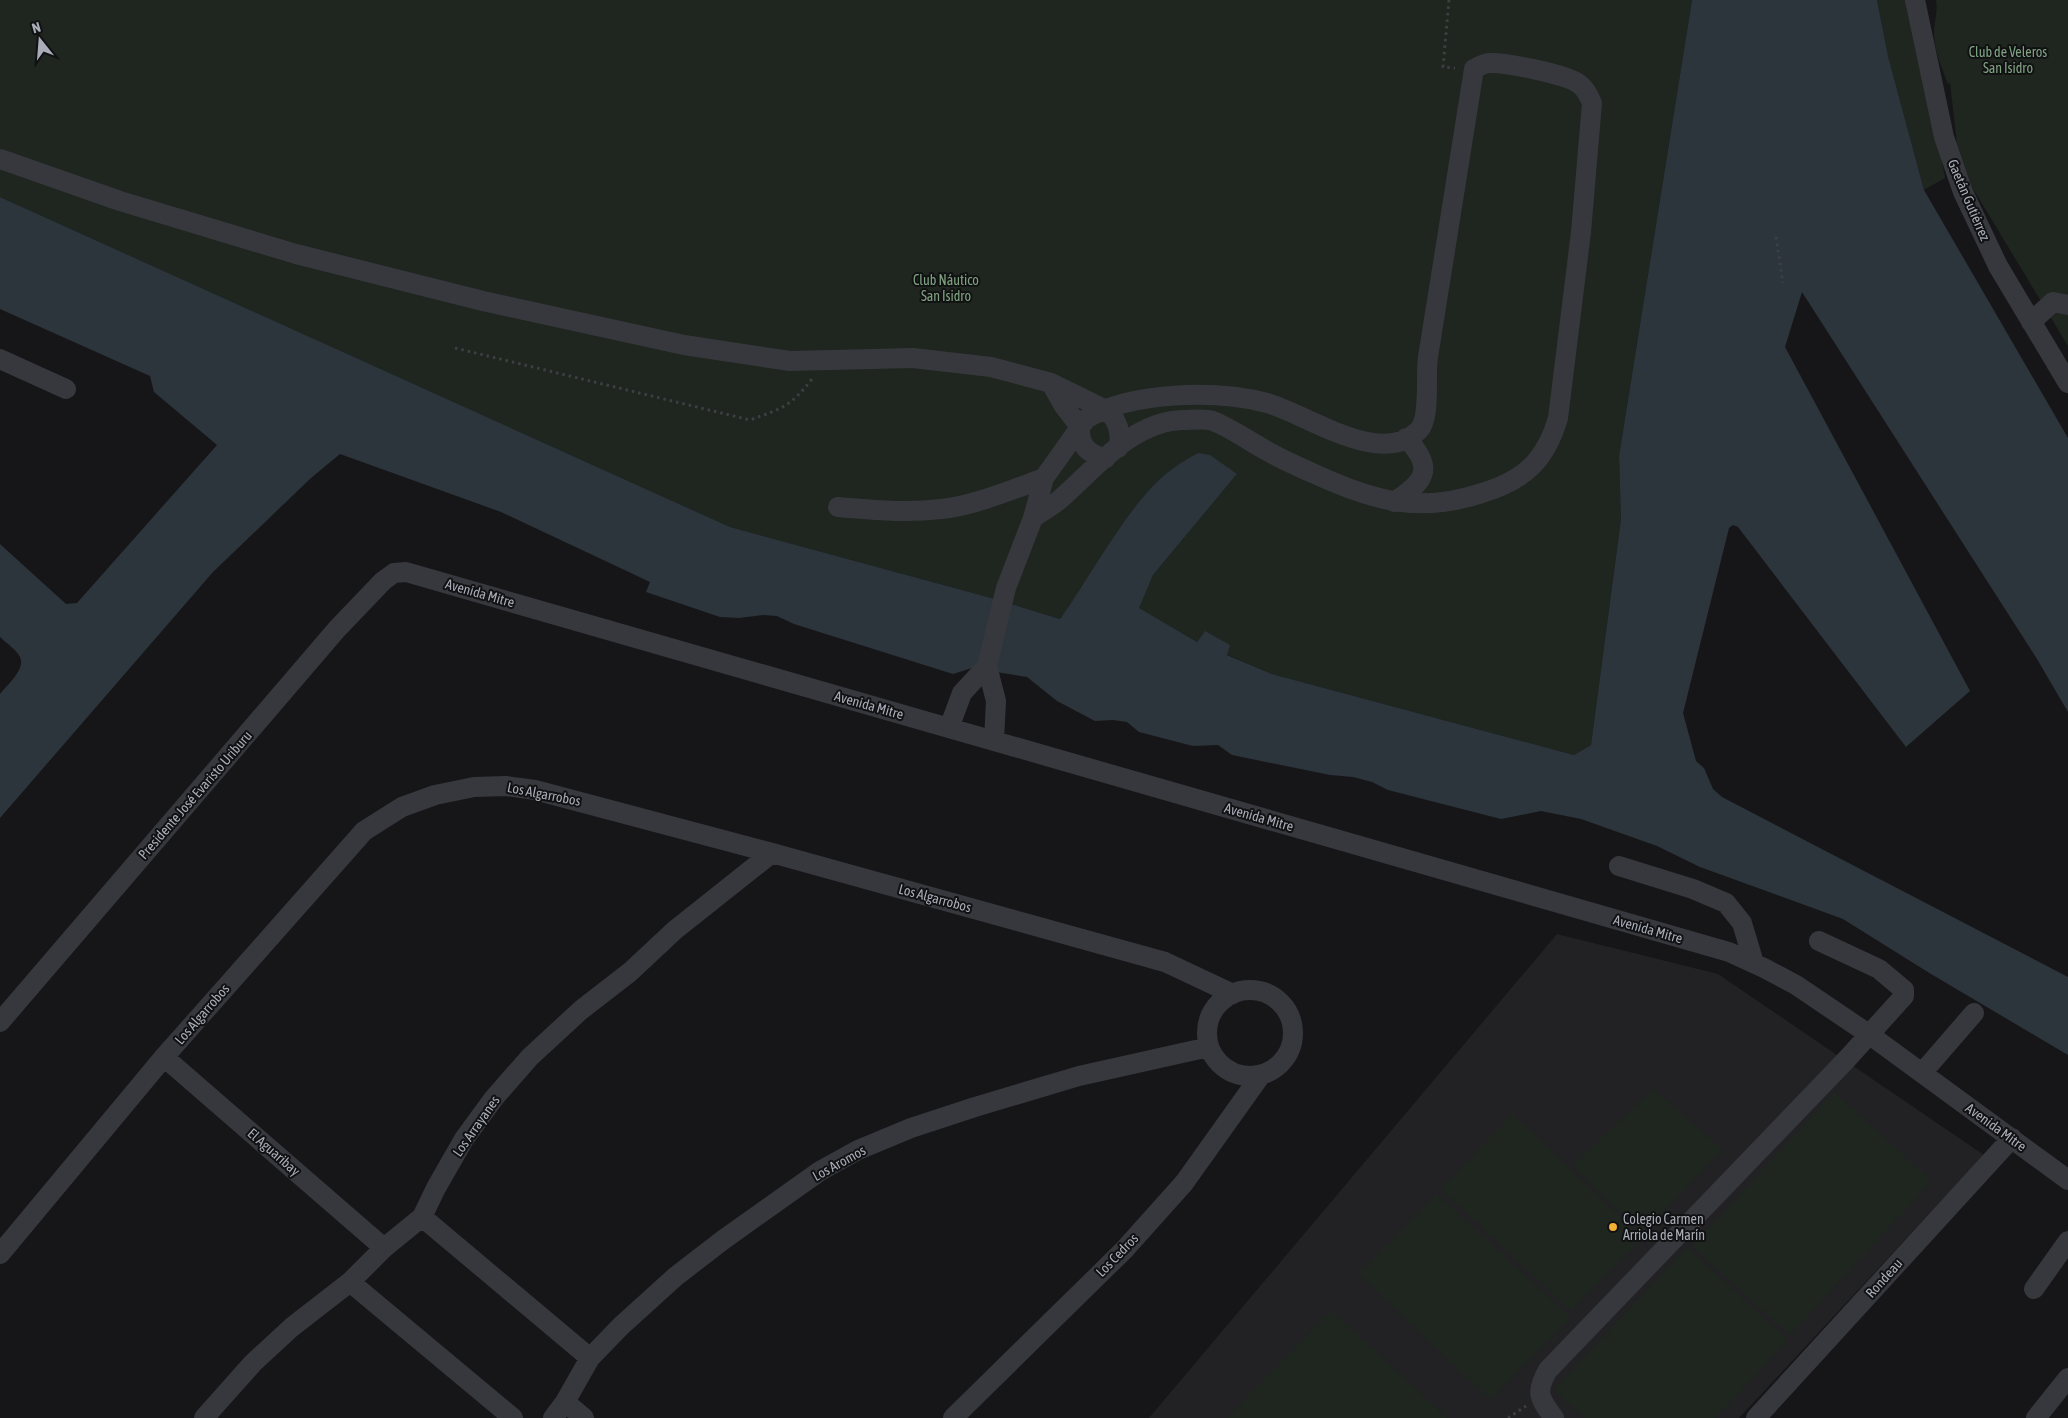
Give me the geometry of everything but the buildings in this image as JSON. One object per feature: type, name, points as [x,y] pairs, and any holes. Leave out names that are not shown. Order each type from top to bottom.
[{"type":"street","name":"Gaetán Gutiérrez","points":[[1914,0],[1944,137],[1962,192],[1998,266],[2068,383]]},
{"type":"street","points":[[994,741],[996,701],[988,663],[1006,588],[1033,518],[1044,478],[1086,419],[1106,410],[1130,403],[1188,395],[1233,396],[1269,404],[1351,438],[1379,443],[1394,442],[1406,438],[1419,430],[1424,422],[1426,367],[1474,69],[1485,63],[1499,63],[1568,78],[1580,84],[1592,103],[1581,232],[1558,418],[1552,439],[1536,463],[1502,487],[1462,500],[1417,504],[1394,502],[1360,494],[1323,478],[1279,458],[1212,421],[1181,420],[1166,422],[1150,428],[1112,453],[1056,503],[1033,518]]},
{"type":"street","points":[[0,159],[204,227],[296,254],[474,299],[684,345],[790,361],[913,358],[991,367],[1051,383],[1106,410],[1114,418],[1120,438],[1112,453]]},
{"type":"street","points":[[2030,322],[2053,302],[2068,306]]},
{"type":"street","points":[[0,359],[66,389]]},
{"type":"street","points":[[1051,383],[1064,406],[1080,427],[1080,436],[1089,452],[1096,456],[1112,453]]},
{"type":"street","points":[[1394,502],[1414,489],[1422,476],[1423,466],[1420,452],[1406,438]]},
{"type":"street","points":[[838,507],[891,512],[943,509],[994,496],[1044,478]]},
{"type":"street","name":"Avenida Mitre","points":[[394,573],[406,572],[1729,952],[1796,985],[1870,1035],[2068,1180]]},
{"type":"street","name":"Presidente José Evaristo Uriburu","points":[[0,1022],[337,629],[383,581],[394,573]]},
{"type":"street","points":[[950,728],[962,693],[988,663]]},
{"type":"street","name":"Los Algarrobos","points":[[0,1254],[164,1057],[364,831],[402,807],[435,796],[474,787],[506,786],[535,790],[772,853],[1165,962],[1233,994]]},
{"type":"street","name":"Los Arrayanes","points":[[204,1418],[253,1363],[292,1327],[350,1282],[384,1248],[422,1217],[464,1139],[494,1098],[530,1057],[581,1010],[630,972],[675,930],[772,853]]},
{"type":"street","points":[[1619,866],[1693,889],[1726,903],[1742,923],[1754,963]]},
{"type":"street","points":[[1554,1418],[1541,1401],[1542,1380],[1548,1370],[1870,1035],[1904,996],[1904,990],[1879,969],[1819,940]]},
{"type":"street","name":"Los Cedros","points":[[953,1418],[1124,1250],[1184,1183],[1261,1075],[1274,1069],[1279,1064],[1290,1047],[1293,1033],[1290,1019],[1284,1007],[1273,998],[1260,992],[1246,991],[1233,994]]},
{"type":"street","points":[[1233,994],[1222,1001],[1214,1010],[1208,1022],[1209,1046],[1215,1058],[1229,1071],[1248,1076],[1261,1075]]},
{"type":"street","points":[[1922,1073],[1974,1012]]},
{"type":"street","name":"Los Aromos","points":[[553,1418],[565,1402],[590,1358],[621,1326],[668,1283],[723,1240],[820,1171],[858,1150],[911,1128],[976,1107],[1079,1076],[1209,1046]]},
{"type":"street","name":"El Aguaribay","points":[[164,1057],[384,1248]]},
{"type":"street","name":"Rondeau","points":[[1756,1418],[2012,1138]]},
{"type":"street","points":[[422,1217],[590,1358]]},
{"type":"street","points":[[2034,1289],[2068,1241]]},
{"type":"street","points":[[350,1282],[513,1418]]},
{"type":"street","points":[[2036,1418],[2068,1378]]},
{"type":"street","points":[[565,1402],[584,1418]]},
{"type":"path","points":[[1449,0],[1443,67],[1474,69]]},
{"type":"path","points":[[1776,237],[1783,283]]},
{"type":"path","points":[[455,348],[750,420],[781,409],[797,398],[815,374],[822,360]]},
{"type":"shaded area","points":[[1692,0],[1877,0],[1888,56],[1924,190],[2068,438],[2068,712],[2037,659],[1802,292],[1785,347],[1970,691],[1906,747],[1738,527],[1733,525],[1729,528],[1683,713],[1696,761],[1704,768],[1713,789],[1722,797],[2068,977],[2068,1055],[1931,974],[1843,919],[1700,867],[1657,846],[1581,819],[1541,811],[1501,819],[1388,790],[1372,782],[1353,777],[1330,775],[1232,755],[1218,745],[1193,746],[1139,732],[1127,722],[1113,720],[1095,721],[1057,701],[1027,677],[972,668],[953,674],[794,624],[777,616],[720,617],[646,592],[650,582],[501,512],[340,454],[311,478],[213,572],[0,818],[0,694],[15,677],[21,662],[16,652],[0,637],[0,544],[66,604],[77,603],[217,445],[154,392],[150,376],[0,309],[0,197],[730,527],[995,599],[1060,619],[1115,534],[1152,487],[1168,472],[1192,456],[1198,453],[1210,455],[1237,474],[1153,575],[1139,608],[1197,642],[1205,631],[1230,645],[1227,655],[1272,674],[1574,755],[1591,745],[1621,519],[1619,456]]},
{"type":"shaded area","name":"Colegio Carmen Arriola de Marín","points":[[1557,934],[1718,974],[1984,1155],[1739,1418],[1149,1418]]},
{"type":"green space","name":"Club Náutico San Isidro","points":[[0,0],[1692,0],[1619,456],[1621,519],[1591,745],[1574,755],[1272,674],[1226,654],[1204,632],[1197,642],[1138,608],[1153,575],[1237,474],[1086,582],[1060,619],[995,599],[730,527],[0,197]]},
{"type":"green space","points":[[1877,0],[1912,0],[1945,178],[1924,190],[1888,56]]},
{"type":"green space","name":"Club de Veleros San Isidro","points":[[1936,0],[2068,0],[2068,346],[1972,187],[1957,144],[1950,83],[1948,84],[1936,48],[1934,35],[1937,9]]},
{"type":"green space","points":[[1653,1089],[1723,1150],[1642,1233],[1572,1166]]},
{"type":"green space","points":[[1834,1092],[1932,1181],[1790,1335],[1692,1247]]},
{"type":"green space","points":[[1513,1114],[1642,1238],[1571,1311],[1441,1189]]},
{"type":"green space","points":[[1437,1194],[1571,1318],[1490,1400],[1359,1274]]},
{"type":"green space","points":[[1687,1247],[1788,1340],[1716,1418],[1585,1418],[1554,1390]]},
{"type":"green space","points":[[1331,1310],[1447,1418],[1227,1418]]},
{"type":"place","name":"Colegio Carmen Arriola de Marín","points":[[1613,1227]]}]
